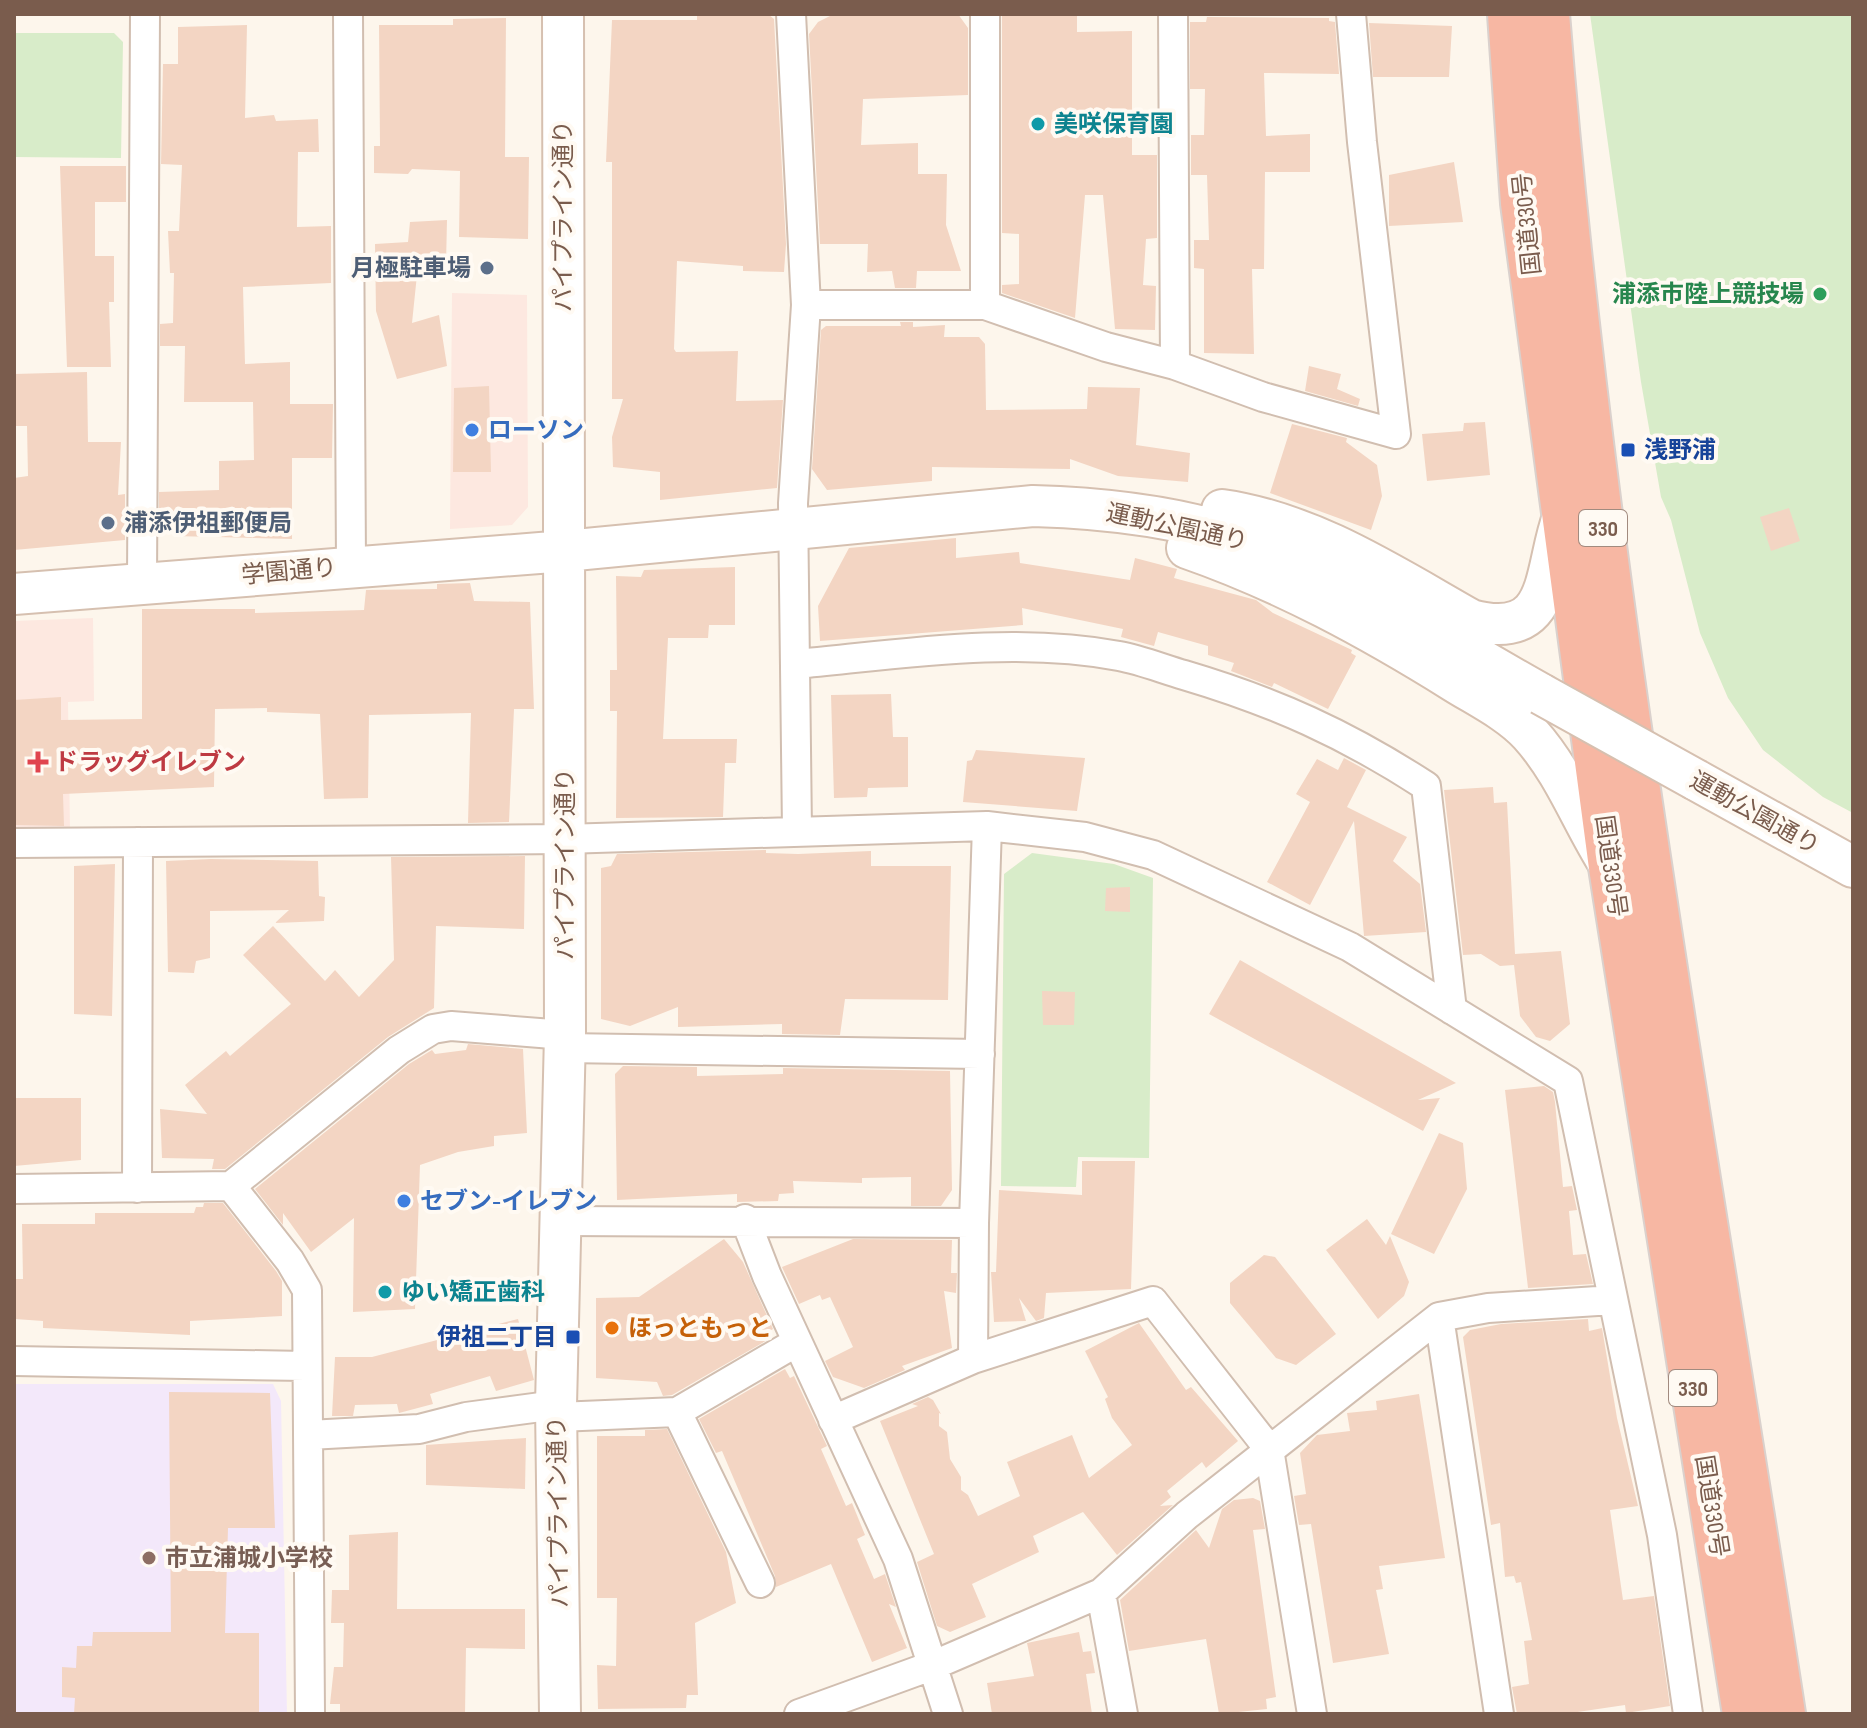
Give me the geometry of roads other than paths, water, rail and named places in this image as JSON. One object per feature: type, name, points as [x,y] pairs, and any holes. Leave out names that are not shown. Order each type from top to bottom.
[{"type":"highway","name":"国道330号","points":[[1510,14],[1523,203],[1611,867],[1745,1714]]},
{"type":"highway","name":"国道330号","points":[[1547,14],[1560,175],[1610,581],[1783,1714]]},
{"type":"street","points":[[142,583],[145,14]]},
{"type":"street","points":[[348,14],[351,566]]},
{"type":"street","name":"パイプライン通り","points":[[560,1714],[557,1411],[564,1042],[563,14]]},
{"type":"street","points":[[791,14],[806,305],[794,528],[797,831]]},
{"type":"street","points":[[985,14],[985,305]]},
{"type":"street","points":[[1173,14],[1175,365]]},
{"type":"street","points":[[806,305],[985,305],[1106,347],[1175,365],[1263,397],[1396,434],[1362,142],[1351,14]]},
{"type":"street","points":[[1083,507],[1166,501],[1255,514],[1333,545],[1471,620],[1491,625],[1517,623],[1534,611],[1545,595],[1552,548],[1563,517]]},
{"type":"street","name":"運動公園通り","points":[[565,551],[1033,506],[1083,507],[1144,516],[1247,540],[1323,572],[1853,867]]},
{"type":"street","points":[[1083,507],[1277,583],[1417,658],[1500,710],[1527,730],[1554,762],[1611,867]]},
{"type":"street","name":"学園通り","points":[[14,594],[565,551]]},
{"type":"street","points":[[797,664],[957,649],[1037,649],[1119,656],[1258,697],[1362,745],[1426,786],[1452,1010]]},
{"type":"street","points":[[973,1359],[974,1223],[987,826]]},
{"type":"street","points":[[14,843],[564,839],[987,826],[1085,837],[1153,855],[1350,947],[1568,1081],[1662,1535],[1688,1714]]},
{"type":"street","points":[[137,1188],[138,842]]},
{"type":"street","points":[[14,1189],[231,1186],[399,1050],[433,1029],[451,1026],[564,1042],[980,1054]]},
{"type":"street","points":[[231,1186],[290,1261],[307,1290],[305,1366],[309,1435],[310,1714]]},
{"type":"street","points":[[562,1221],[745,1219],[974,1223]]},
{"type":"street","points":[[745,1219],[797,1342],[898,1559],[948,1714]]},
{"type":"street","points":[[799,1714],[934,1665],[1101,1593],[1187,1515],[1439,1317],[1488,1308],[1613,1300]]},
{"type":"street","points":[[833,1420],[973,1359],[1153,1301],[1269,1449],[1312,1714]]},
{"type":"street","points":[[1439,1317],[1499,1714]]},
{"type":"street","points":[[309,1435],[390,1432],[512,1409],[677,1412],[797,1342]]},
{"type":"street","points":[[14,1361],[305,1366]]},
{"type":"street","points":[[677,1412],[760,1583]]},
{"type":"street","points":[[1101,1593],[1123,1714]]},
{"type":"place","name":"美咲保育園","points":[[1038,124]]},
{"type":"place","name":"月極駐車場","points":[[487,268]]},
{"type":"place","name":"浦添市陸上競技場","points":[[1820,294]]},
{"type":"place","name":"ローソン","points":[[472,430]]},
{"type":"place","name":"浅野浦","points":[[1628,450]]},
{"type":"place","name":"浦添伊祖郵便局","points":[[108,523]]},
{"type":"place","name":"ドラッグイレブン","points":[[38,762]]},
{"type":"place","name":"セブン-イレブン","points":[[404,1201]]},
{"type":"place","name":"ゆい矯正歯科","points":[[385,1292]]},
{"type":"place","name":"ほっともっと","points":[[612,1328]]},
{"type":"place","name":"伊祖二丁目","points":[[573,1337]]},
{"type":"place","name":"市立浦城小学校","points":[[149,1558]]}]
